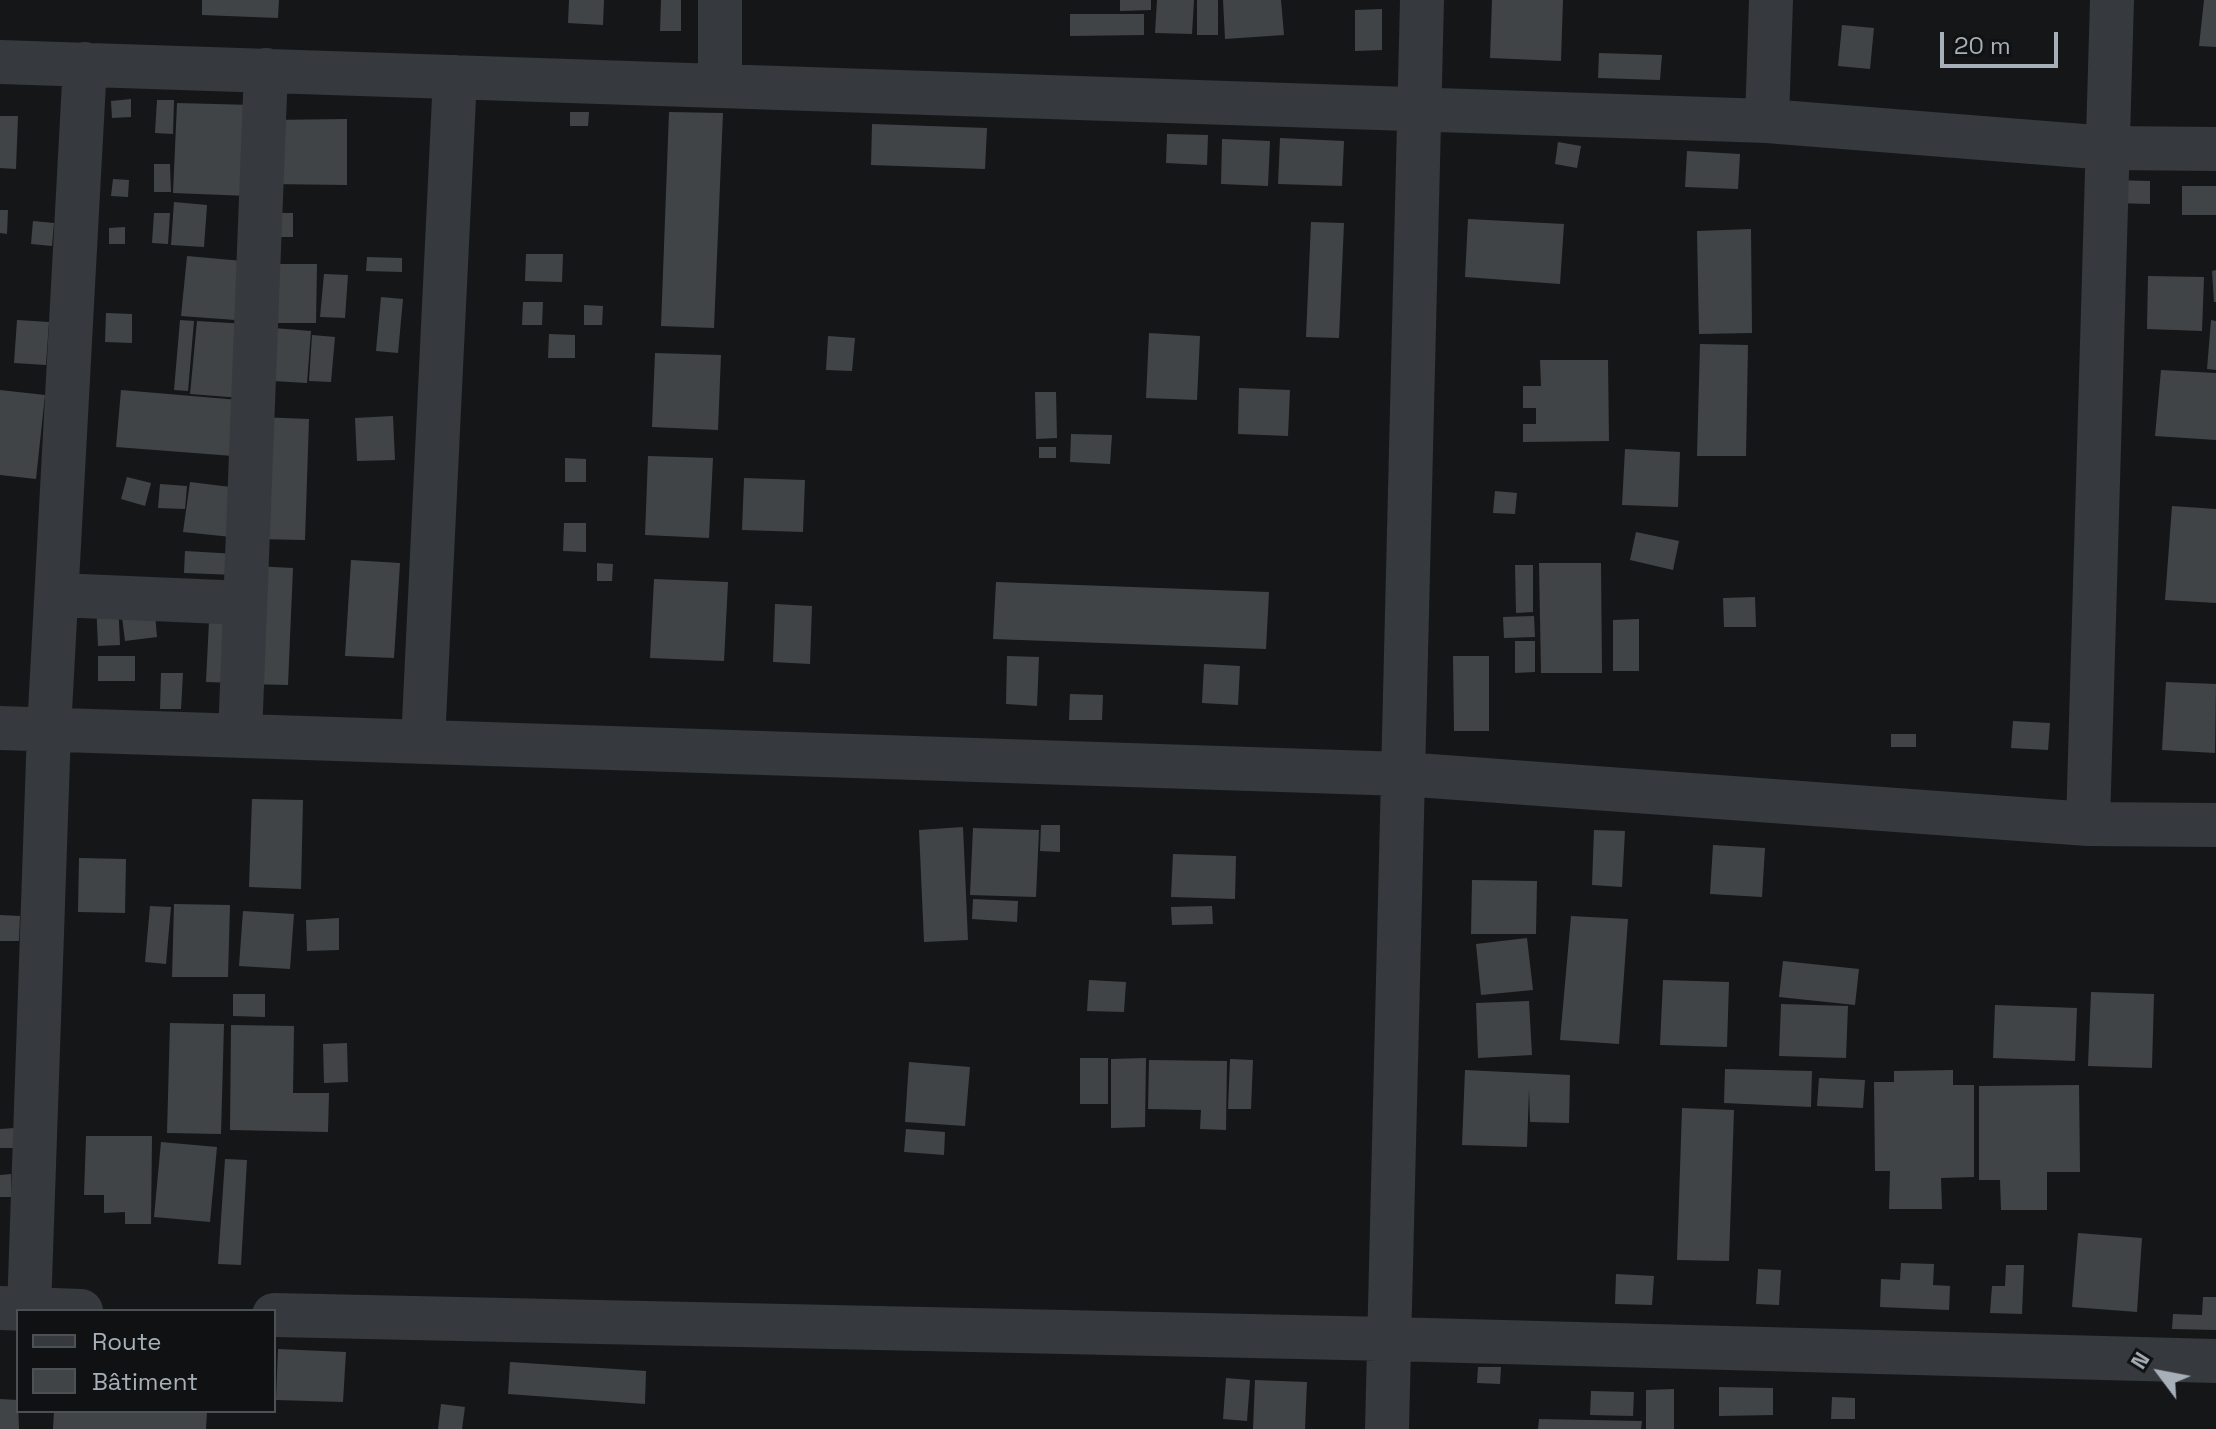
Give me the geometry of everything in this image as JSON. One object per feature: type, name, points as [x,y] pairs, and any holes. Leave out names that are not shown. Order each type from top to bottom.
[{"type":"street","points":[[720,0],[720,86]]},
{"type":"street","points":[[1387,1429],[1422,0]]},
{"type":"street","points":[[1767,121],[1771,0]]},
{"type":"street","points":[[2088,824],[2112,0]]},
{"type":"street","points":[[0,62],[1767,121],[2108,148],[2216,149]]},
{"type":"street","points":[[29,1309],[49,730],[85,64]]},
{"type":"street","points":[[240,736],[266,70]]},
{"type":"street","points":[[423,742],[455,77]]},
{"type":"street","points":[[58,595],[245,603]]},
{"type":"street","points":[[0,728],[1403,774],[2088,824],[2216,825]]},
{"type":"street","points":[[276,1315],[1390,1339],[2216,1361]]},
{"type":"building","points":[[202,0],[279,0],[278,18],[202,15]]},
{"type":"building","points":[[569,0],[604,0],[603,25],[568,23]]},
{"type":"building","points":[[661,0],[681,0],[681,31],[660,31]]},
{"type":"building","points":[[1120,0],[1151,0],[1151,10],[1120,11]]},
{"type":"building","points":[[1157,0],[1194,0],[1192,34],[1155,33]]},
{"type":"building","points":[[1197,0],[1218,0],[1218,35],[1197,35]]},
{"type":"building","points":[[1223,0],[1281,0],[1284,35],[1225,39]]},
{"type":"building","points":[[1492,0],[1563,0],[1561,61],[1490,58]]},
{"type":"building","points":[[2204,0],[2216,0],[2216,47],[2199,46]]},
{"type":"building","points":[[1382,9],[1382,50],[1355,51],[1355,10]]},
{"type":"building","points":[[1070,14],[1144,14],[1144,35],[1070,36]]},
{"type":"building","points":[[1842,25],[1874,28],[1870,69],[1838,66]]},
{"type":"building","points":[[1599,53],[1662,55],[1660,80],[1598,78]]},
{"type":"building","points":[[131,99],[131,117],[112,118],[111,101]]},
{"type":"building","points":[[157,100],[174,100],[173,134],[155,133]]},
{"type":"building","points":[[177,103],[253,105],[249,196],[173,193]]},
{"type":"building","points":[[570,112],[589,112],[588,126],[570,126]]},
{"type":"building","points":[[669,112],[723,113],[714,328],[661,326]]},
{"type":"building","points":[[0,116],[18,116],[16,169],[0,168]]},
{"type":"building","points":[[347,119],[347,185],[268,184],[268,120]]},
{"type":"building","points":[[872,124],[987,128],[985,169],[871,165]]},
{"type":"building","points":[[1167,134],[1208,135],[1207,165],[1166,163]]},
{"type":"building","points":[[1280,138],[1344,141],[1342,186],[1278,184]]},
{"type":"building","points":[[1222,139],[1270,141],[1268,186],[1221,184]]},
{"type":"building","points":[[1558,142],[1581,146],[1577,168],[1555,164]]},
{"type":"building","points":[[1687,151],[1740,154],[1738,189],[1685,187]]},
{"type":"building","points":[[154,164],[170,164],[171,192],[154,192]]},
{"type":"building","points":[[113,179],[129,180],[128,197],[111,196]]},
{"type":"building","points":[[2114,180],[2150,181],[2150,204],[2114,203]]},
{"type":"building","points":[[2182,186],[2216,186],[2216,215],[2182,215]]},
{"type":"building","points":[[174,202],[207,205],[204,247],[171,245]]},
{"type":"building","points":[[0,210],[8,210],[7,234],[0,233]]},
{"type":"building","points":[[154,213],[170,213],[168,244],[152,243]]},
{"type":"building","points":[[276,213],[293,213],[293,237],[276,237]]},
{"type":"building","points":[[1468,219],[1564,224],[1560,284],[1465,277]]},
{"type":"building","points":[[33,221],[54,223],[52,246],[31,244]]},
{"type":"building","points":[[1311,222],[1344,223],[1339,338],[1306,337]]},
{"type":"building","points":[[125,227],[125,244],[109,244],[109,228]]},
{"type":"building","points":[[1751,229],[1752,333],[1699,334],[1697,231]]},
{"type":"building","points":[[526,254],[563,254],[562,282],[525,281]]},
{"type":"building","points":[[187,256],[254,262],[249,321],[181,316]]},
{"type":"building","points":[[367,257],[402,258],[402,272],[366,271]]},
{"type":"building","points":[[260,264],[317,264],[316,323],[260,323]]},
{"type":"building","points":[[2216,270],[2216,302],[2214,302],[2212,271]]},
{"type":"building","points":[[324,274],[348,275],[345,318],[320,317]]},
{"type":"building","points":[[2148,276],[2204,277],[2202,331],[2147,329]]},
{"type":"building","points":[[381,297],[403,299],[398,353],[376,351]]},
{"type":"building","points":[[523,302],[543,302],[542,325],[522,325]]},
{"type":"building","points":[[584,305],[603,306],[602,325],[584,325]]},
{"type":"building","points":[[106,313],[132,314],[132,343],[105,342]]},
{"type":"building","points":[[17,320],[49,322],[46,365],[14,363]]},
{"type":"building","points":[[180,320],[194,321],[188,391],[174,390]]},
{"type":"building","points":[[2211,320],[2216,321],[2216,370],[2207,369]]},
{"type":"building","points":[[197,321],[247,324],[241,398],[190,394]]},
{"type":"building","points":[[261,327],[311,331],[307,383],[256,380]]},
{"type":"building","points":[[1149,333],[1200,336],[1197,400],[1146,398]]},
{"type":"building","points":[[549,334],[575,335],[575,358],[548,358]]},
{"type":"building","points":[[312,335],[335,337],[331,382],[309,381]]},
{"type":"building","points":[[828,336],[855,338],[852,371],[826,370]]},
{"type":"building","points":[[1700,344],[1748,345],[1746,456],[1697,456]]},
{"type":"building","points":[[655,353],[721,355],[718,430],[652,427]]},
{"type":"building","points":[[1540,360],[1608,360],[1609,441],[1523,442],[1523,424],[1536,424],[1536,408],[1523,408],[1523,386],[1541,386]]},
{"type":"building","points":[[2161,370],[2216,373],[2216,440],[2155,436]]},
{"type":"building","points":[[1239,388],[1290,390],[1288,436],[1238,434]]},
{"type":"building","points":[[0,390],[45,395],[36,479],[0,475]]},
{"type":"building","points":[[121,390],[251,401],[246,457],[116,447]]},
{"type":"building","points":[[1035,392],[1056,392],[1057,438],[1036,439]]},
{"type":"building","points":[[393,416],[395,460],[357,461],[355,418]]},
{"type":"building","points":[[259,417],[309,419],[305,540],[254,539]]},
{"type":"building","points":[[1071,434],[1112,435],[1110,464],[1070,462]]},
{"type":"building","points":[[1039,447],[1056,447],[1056,458],[1039,458]]},
{"type":"building","points":[[1625,449],[1680,452],[1678,507],[1622,505]]},
{"type":"building","points":[[648,456],[713,458],[709,538],[645,535]]},
{"type":"building","points":[[565,458],[586,459],[586,482],[565,482]]},
{"type":"building","points":[[127,477],[151,483],[145,506],[121,499]]},
{"type":"building","points":[[744,478],[805,480],[803,532],[742,530]]},
{"type":"building","points":[[190,482],[247,489],[241,538],[183,532]]},
{"type":"building","points":[[160,484],[187,486],[185,509],[158,508]]},
{"type":"building","points":[[1495,491],[1517,493],[1515,514],[1493,513]]},
{"type":"building","points":[[2172,506],[2216,509],[2216,603],[2165,600]]},
{"type":"building","points":[[564,523],[586,523],[586,552],[563,551]]},
{"type":"building","points":[[1636,532],[1679,541],[1673,570],[1630,560]]},
{"type":"building","points":[[185,551],[237,554],[236,575],[184,573]]},
{"type":"building","points":[[351,560],[400,563],[394,658],[345,656]]},
{"type":"building","points":[[597,563],[613,564],[612,581],[597,581]]},
{"type":"building","points":[[1539,563],[1601,563],[1602,673],[1541,673]]},
{"type":"building","points":[[1515,565],[1533,565],[1533,612],[1516,613]]},
{"type":"building","points":[[253,566],[293,568],[288,685],[247,684]]},
{"type":"building","points":[[654,579],[728,582],[724,661],[650,658]]},
{"type":"building","points":[[996,582],[1269,592],[1266,649],[993,639]]},
{"type":"building","points":[[1755,597],[1756,627],[1724,627],[1723,598]]},
{"type":"building","points":[[118,600],[120,645],[98,646],[96,601]]},
{"type":"building","points":[[775,604],[812,606],[810,664],[773,662]]},
{"type":"building","points":[[155,614],[157,637],[125,641],[122,617]]},
{"type":"building","points":[[1534,616],[1535,637],[1504,638],[1503,617]]},
{"type":"building","points":[[1639,619],[1639,671],[1613,671],[1613,620]]},
{"type":"building","points":[[209,621],[238,622],[236,683],[206,682]]},
{"type":"building","points":[[1515,641],[1535,641],[1535,672],[1515,673]]},
{"type":"building","points":[[98,656],[135,656],[135,681],[98,681]]},
{"type":"building","points":[[1007,656],[1039,657],[1037,706],[1006,704]]},
{"type":"building","points":[[1453,656],[1489,656],[1489,731],[1454,731]]},
{"type":"building","points":[[1204,664],[1240,666],[1238,705],[1202,703]]},
{"type":"building","points":[[161,673],[183,673],[181,709],[160,709]]},
{"type":"building","points":[[2166,682],[2216,684],[2215,753],[2162,750]]},
{"type":"building","points":[[1070,694],[1103,695],[1102,720],[1069,720]]},
{"type":"building","points":[[2013,721],[2050,723],[2048,750],[2011,748]]},
{"type":"building","points":[[1891,734],[1916,734],[1916,747],[1891,747]]},
{"type":"building","points":[[252,799],[303,800],[301,889],[249,887]]},
{"type":"building","points":[[1041,825],[1060,825],[1060,852],[1040,851]]},
{"type":"building","points":[[963,827],[968,940],[924,942],[919,830]]},
{"type":"building","points":[[973,828],[1039,830],[1036,897],[970,895]]},
{"type":"building","points":[[1594,830],[1625,831],[1622,887],[1592,885]]},
{"type":"building","points":[[1713,845],[1765,848],[1762,897],[1710,894]]},
{"type":"building","points":[[1173,854],[1236,856],[1235,899],[1171,897]]},
{"type":"building","points":[[79,858],[126,859],[125,913],[78,912]]},
{"type":"building","points":[[1472,880],[1537,881],[1536,934],[1471,934]]},
{"type":"building","points":[[973,899],[1018,901],[1017,922],[972,919]]},
{"type":"building","points":[[174,904],[230,905],[228,977],[172,977]]},
{"type":"building","points":[[150,906],[171,907],[166,964],[145,962]]},
{"type":"building","points":[[1212,906],[1213,924],[1172,925],[1171,907]]},
{"type":"building","points":[[243,911],[294,914],[290,969],[239,966]]},
{"type":"building","points":[[0,915],[20,916],[19,941],[0,941]]},
{"type":"building","points":[[1571,916],[1628,919],[1619,1044],[1560,1040]]},
{"type":"building","points":[[339,918],[339,950],[307,951],[306,920]]},
{"type":"building","points":[[1527,938],[1533,990],[1481,995],[1476,944]]},
{"type":"building","points":[[1783,961],[1859,969],[1855,1005],[1779,997]]},
{"type":"building","points":[[1089,980],[1126,982],[1124,1012],[1087,1011]]},
{"type":"building","points":[[1663,980],[1729,982],[1727,1047],[1660,1045]]},
{"type":"building","points":[[2091,992],[2154,994],[2152,1068],[2088,1066]]},
{"type":"building","points":[[233,994],[265,994],[265,1017],[233,1016]]},
{"type":"building","points":[[1529,1001],[1532,1055],[1478,1058],[1476,1003]]},
{"type":"building","points":[[1781,1004],[1848,1006],[1846,1058],[1779,1056]]},
{"type":"building","points":[[1995,1005],[2077,1008],[2075,1061],[1993,1058]]},
{"type":"building","points":[[170,1023],[224,1024],[221,1134],[167,1133]]},
{"type":"building","points":[[231,1025],[294,1026],[293,1093],[329,1093],[328,1132],[230,1130]]},
{"type":"building","points":[[347,1043],[348,1082],[324,1083],[323,1044]]},
{"type":"building","points":[[1080,1058],[1108,1058],[1108,1104],[1080,1104]]},
{"type":"building","points":[[1146,1058],[1145,1127],[1111,1128],[1111,1059]]},
{"type":"building","points":[[1230,1059],[1253,1060],[1251,1109],[1228,1109]]},
{"type":"building","points":[[1149,1060],[1227,1061],[1226,1130],[1200,1129],[1201,1110],[1148,1109]]},
{"type":"building","points":[[909,1062],[970,1067],[965,1126],[905,1122]]},
{"type":"building","points":[[1725,1069],[1812,1071],[1811,1107],[1724,1103]]},
{"type":"building","points":[[1465,1070],[1570,1075],[1569,1123],[1530,1122],[1529,1089],[1527,1147],[1462,1145]]},
{"type":"building","points":[[1953,1070],[1953,1085],[1974,1085],[1974,1177],[1941,1178],[1942,1209],[1889,1209],[1890,1171],[1875,1171],[1874,1082],[1894,1082],[1894,1071]]},
{"type":"building","points":[[1819,1078],[1865,1080],[1863,1108],[1817,1106]]},
{"type":"building","points":[[2079,1085],[2080,1172],[2047,1172],[2047,1210],[2001,1210],[2000,1180],[1979,1180],[1979,1086]]},
{"type":"building","points":[[1682,1108],[1734,1110],[1729,1261],[1677,1260]]},
{"type":"building","points":[[15,1128],[15,1148],[0,1148],[0,1129]]},
{"type":"building","points":[[906,1129],[945,1132],[944,1155],[904,1152]]},
{"type":"building","points":[[86,1136],[152,1136],[151,1224],[125,1224],[125,1212],[104,1213],[104,1195],[84,1195]]},
{"type":"building","points":[[161,1142],[217,1147],[210,1222],[154,1217]]},
{"type":"building","points":[[225,1159],[247,1160],[241,1265],[218,1264]]},
{"type":"building","points":[[11,1174],[11,1197],[0,1197],[0,1175]]},
{"type":"building","points":[[2078,1233],[2142,1238],[2137,1312],[2072,1307]]},
{"type":"building","points":[[1901,1263],[1934,1264],[1933,1285],[1950,1286],[1949,1310],[1880,1307],[1881,1279],[1900,1280]]},
{"type":"building","points":[[2006,1265],[2024,1265],[2022,1314],[1990,1313],[1992,1286],[2005,1286]]},
{"type":"building","points":[[1758,1269],[1781,1270],[1779,1305],[1756,1304]]},
{"type":"building","points":[[1616,1274],[1654,1276],[1652,1305],[1615,1304]]},
{"type":"building","points":[[2203,1297],[2216,1297],[2216,1330],[2172,1329],[2173,1314],[2202,1315]]},
{"type":"building","points":[[278,1349],[346,1352],[343,1402],[276,1400]]},
{"type":"building","points":[[510,1362],[646,1371],[645,1404],[508,1394]]},
{"type":"building","points":[[1478,1367],[1501,1367],[1500,1384],[1477,1383]]},
{"type":"building","points":[[1226,1378],[1250,1380],[1247,1421],[1223,1419]]},
{"type":"building","points":[[1255,1380],[1307,1382],[1305,1429],[1253,1429]]},
{"type":"building","points":[[1719,1387],[1773,1388],[1773,1415],[1719,1416]]},
{"type":"building","points":[[1674,1389],[1674,1429],[1646,1429],[1646,1390]]},
{"type":"building","points":[[1591,1391],[1634,1392],[1633,1416],[1590,1415]]},
{"type":"building","points":[[1832,1397],[1855,1398],[1855,1419],[1831,1419]]},
{"type":"building","points":[[0,1399],[16,1400],[19,1429],[0,1429]]},
{"type":"building","points":[[441,1404],[465,1407],[462,1429],[438,1429]]},
{"type":"building","points":[[54,1413],[207,1413],[206,1429],[53,1429]]},
{"type":"building","points":[[1539,1419],[1642,1421],[1641,1429],[1538,1429]]}]
